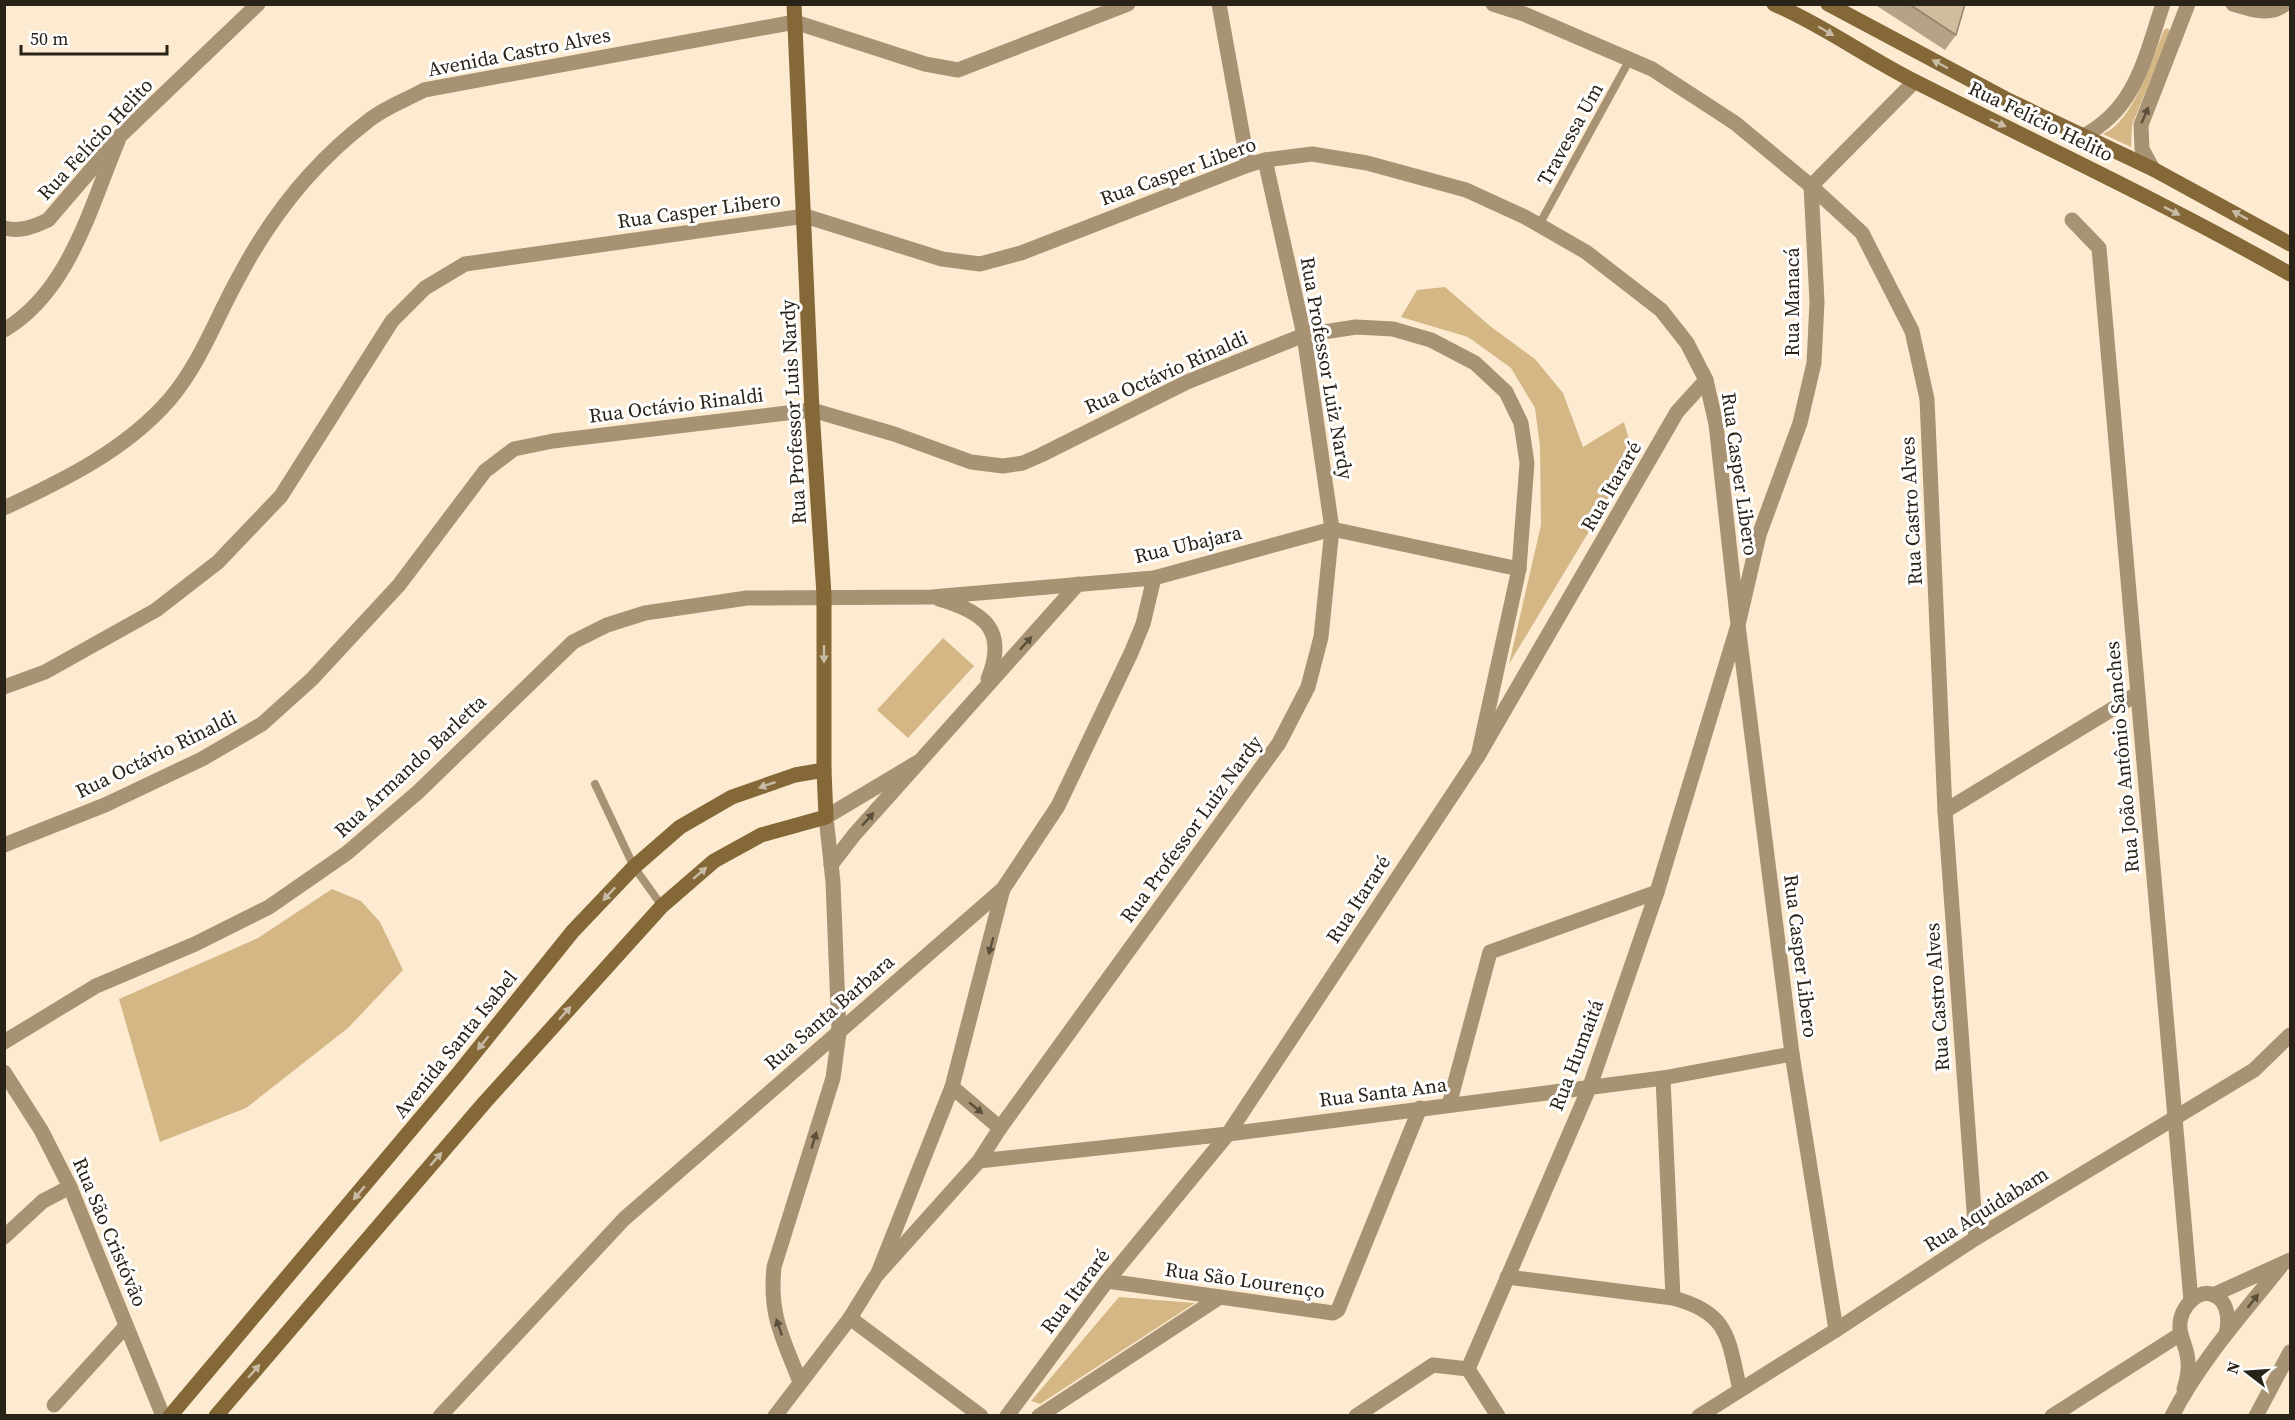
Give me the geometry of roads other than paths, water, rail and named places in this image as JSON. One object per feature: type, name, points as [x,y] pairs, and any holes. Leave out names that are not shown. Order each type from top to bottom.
[{"type":"main road","name":"Rua Professor Luis Nardy","points":[[794,4],[812,410],[824,596],[826,817]]},
{"type":"main road","name":"Rua Felício Helito","points":[[1774,4],[1796,14],[1914,82],[2093,169],[2290,274]]},
{"type":"main road","name":"Rua Felício Helito","points":[[1828,4],[1846,9],[2010,101],[2153,169],[2290,244]]},
{"type":"main road","name":"Avenida Santa Isabel","points":[[170,1416],[457,1075],[573,931],[634,867],[680,827],[732,797],[795,775],[824,770]]},
{"type":"main road","points":[[216,1416],[484,1102],[662,906],[714,861],[761,835],[826,817]]},
{"type":"street","name":"Rua Felício Helito","points":[[4,228],[15,231],[32,228],[48,220],[120,136],[258,4]]},
{"type":"street","points":[[795,22],[925,64],[958,70],[1128,4]]},
{"type":"street","points":[[1219,4],[1248,165]]},
{"type":"street","name":"Rua Castro Alves","points":[[1493,4],[1524,14],[1652,69],[1735,123],[1811,186],[1862,233],[1912,331],[1927,399],[1945,811],[1976,1238]]},
{"type":"street","points":[[2083,136],[2102,126],[2118,110],[2136,83],[2163,4]]},
{"type":"street","points":[[2153,169],[2142,150],[2141,125],[2188,4]]},
{"type":"street","points":[[2234,4],[2263,12],[2280,9],[2285,4]]},
{"type":"street","name":"Avenida Castro Alves","points":[[4,508],[67,479],[111,450],[170,399],[206,347],[238,278],[270,222],[312,170],[370,120],[424,90],[795,22]]},
{"type":"street","points":[[1811,186],[1914,82]]},
{"type":"street","points":[[4,330],[17,322],[46,294],[68,261],[120,136]]},
{"type":"street","name":"Rua Casper Libero","points":[[4,687],[45,672],[156,610],[218,562],[281,496],[392,321],[424,288],[465,264],[805,216],[942,260],[980,264],[1021,253],[1248,165],[1265,160],[1312,154],[1367,163],[1466,190],[1539,225],[1586,252],[1660,310],[1687,343],[1706,380],[1716,424],[1738,625],[1792,1054],[1836,1330]]},
{"type":"street","name":"Rua Professor Luiz Nardy","points":[[775,1416],[850,1318],[876,1276],[979,1161],[1000,1128],[1279,743],[1308,687],[1321,637],[1332,529],[1304,335],[1265,160]]},
{"type":"street","name":"Rua Manacá","points":[[1738,625],[1759,535],[1800,423],[1814,363],[1817,302],[1811,186]]},
{"type":"street","name":"Rua João Antônio Sanches","points":[[2072,220],[2099,248],[2191,1300]]},
{"type":"street","name":"Rua Octávio Rinaldi","points":[[4,845],[105,805],[202,759],[262,724],[312,679],[391,594],[485,471],[514,449],[553,441],[812,410],[894,434],[971,462],[1003,466],[1023,463],[1186,382],[1304,335],[1356,327],[1393,329],[1431,340],[1475,363],[1506,392],[1521,423],[1527,463],[1519,569],[1478,756]]},
{"type":"street","name":"Rua Itararé","points":[[1007,1416],[1107,1281],[1228,1134],[1478,756],[1677,412],[1706,380]]},
{"type":"street","name":"Rua Ubajara","points":[[824,596],[932,597],[1154,578],[1332,529],[1519,569]]},
{"type":"street","name":"Rua Santa Barbara","points":[[440,1416],[624,1219],[839,1033],[968,917],[1003,889],[1030,850],[1067,785],[1131,653],[1143,624],[1154,578]]},
{"type":"street","points":[[831,865],[918,762],[1078,584]]},
{"type":"street","name":"Rua Armando Barletta","points":[[4,1042],[96,986],[195,944],[269,907],[346,853],[418,792],[573,642],[607,625],[645,613],[747,598],[824,596]]},
{"type":"street","points":[[932,597],[968,608],[982,618],[994,636],[996,659],[985,688]]},
{"type":"street","name":"Rua Humaitá","points":[[1468,1369],[1590,1086],[1657,892],[1738,625]]},
{"type":"street","points":[[1945,811],[2137,694]]},
{"type":"street","points":[[800,1382],[777,1324],[771,1295],[774,1267],[833,1078],[839,1033],[831,865],[826,817],[918,762]]},
{"type":"street","points":[[876,1276],[952,1087],[1003,889]]},
{"type":"street","points":[[1449,1105],[1490,952],[1657,892]]},
{"type":"street","name":"Rua Aquidabam","points":[[1700,1416],[1976,1238],[2254,1070],[2290,1035]]},
{"type":"street","name":"Rua Santa Ana","points":[[979,1161],[1228,1134],[1663,1078],[1792,1054]]},
{"type":"street","name":"Rua São Cristóvão","points":[[4,1072],[41,1130],[70,1186],[163,1416]]},
{"type":"street","points":[[1663,1078],[1673,1298]]},
{"type":"street","points":[[952,1087],[1000,1128]]},
{"type":"street","name":"Rua São Lourenço","points":[[1107,1281],[1328,1314],[1338,1310],[1420,1108]]},
{"type":"street","points":[[4,1237],[43,1201],[70,1186]]},
{"type":"street","points":[[2213,1295],[2286,1263]]},
{"type":"street","points":[[2172,1416],[2181,1398],[2221,1342],[2286,1263]]},
{"type":"street","points":[[1507,1277],[1673,1298],[1695,1304],[1713,1314],[1726,1334],[1740,1390]]},
{"type":"street","points":[[2181,1398],[2187,1378],[2188,1360],[2182,1340],[2179,1323],[2191,1300],[2203,1294],[2213,1295],[2223,1301],[2228,1311],[2221,1342],[2202,1354],[2182,1340]]},
{"type":"street","points":[[1039,1416],[1220,1297]]},
{"type":"street","points":[[850,1318],[981,1416]]},
{"type":"street","points":[[54,1405],[126,1326]]},
{"type":"street","points":[[2052,1416],[2182,1340]]},
{"type":"street","points":[[2256,1416],[2290,1352]]},
{"type":"street","points":[[1356,1416],[1433,1365],[1468,1369],[1498,1416]]},
{"type":"lane","name":"Travessa Um","points":[[1539,225],[1630,59]]},
{"type":"lane","points":[[596,783],[634,867],[662,906]]}]
